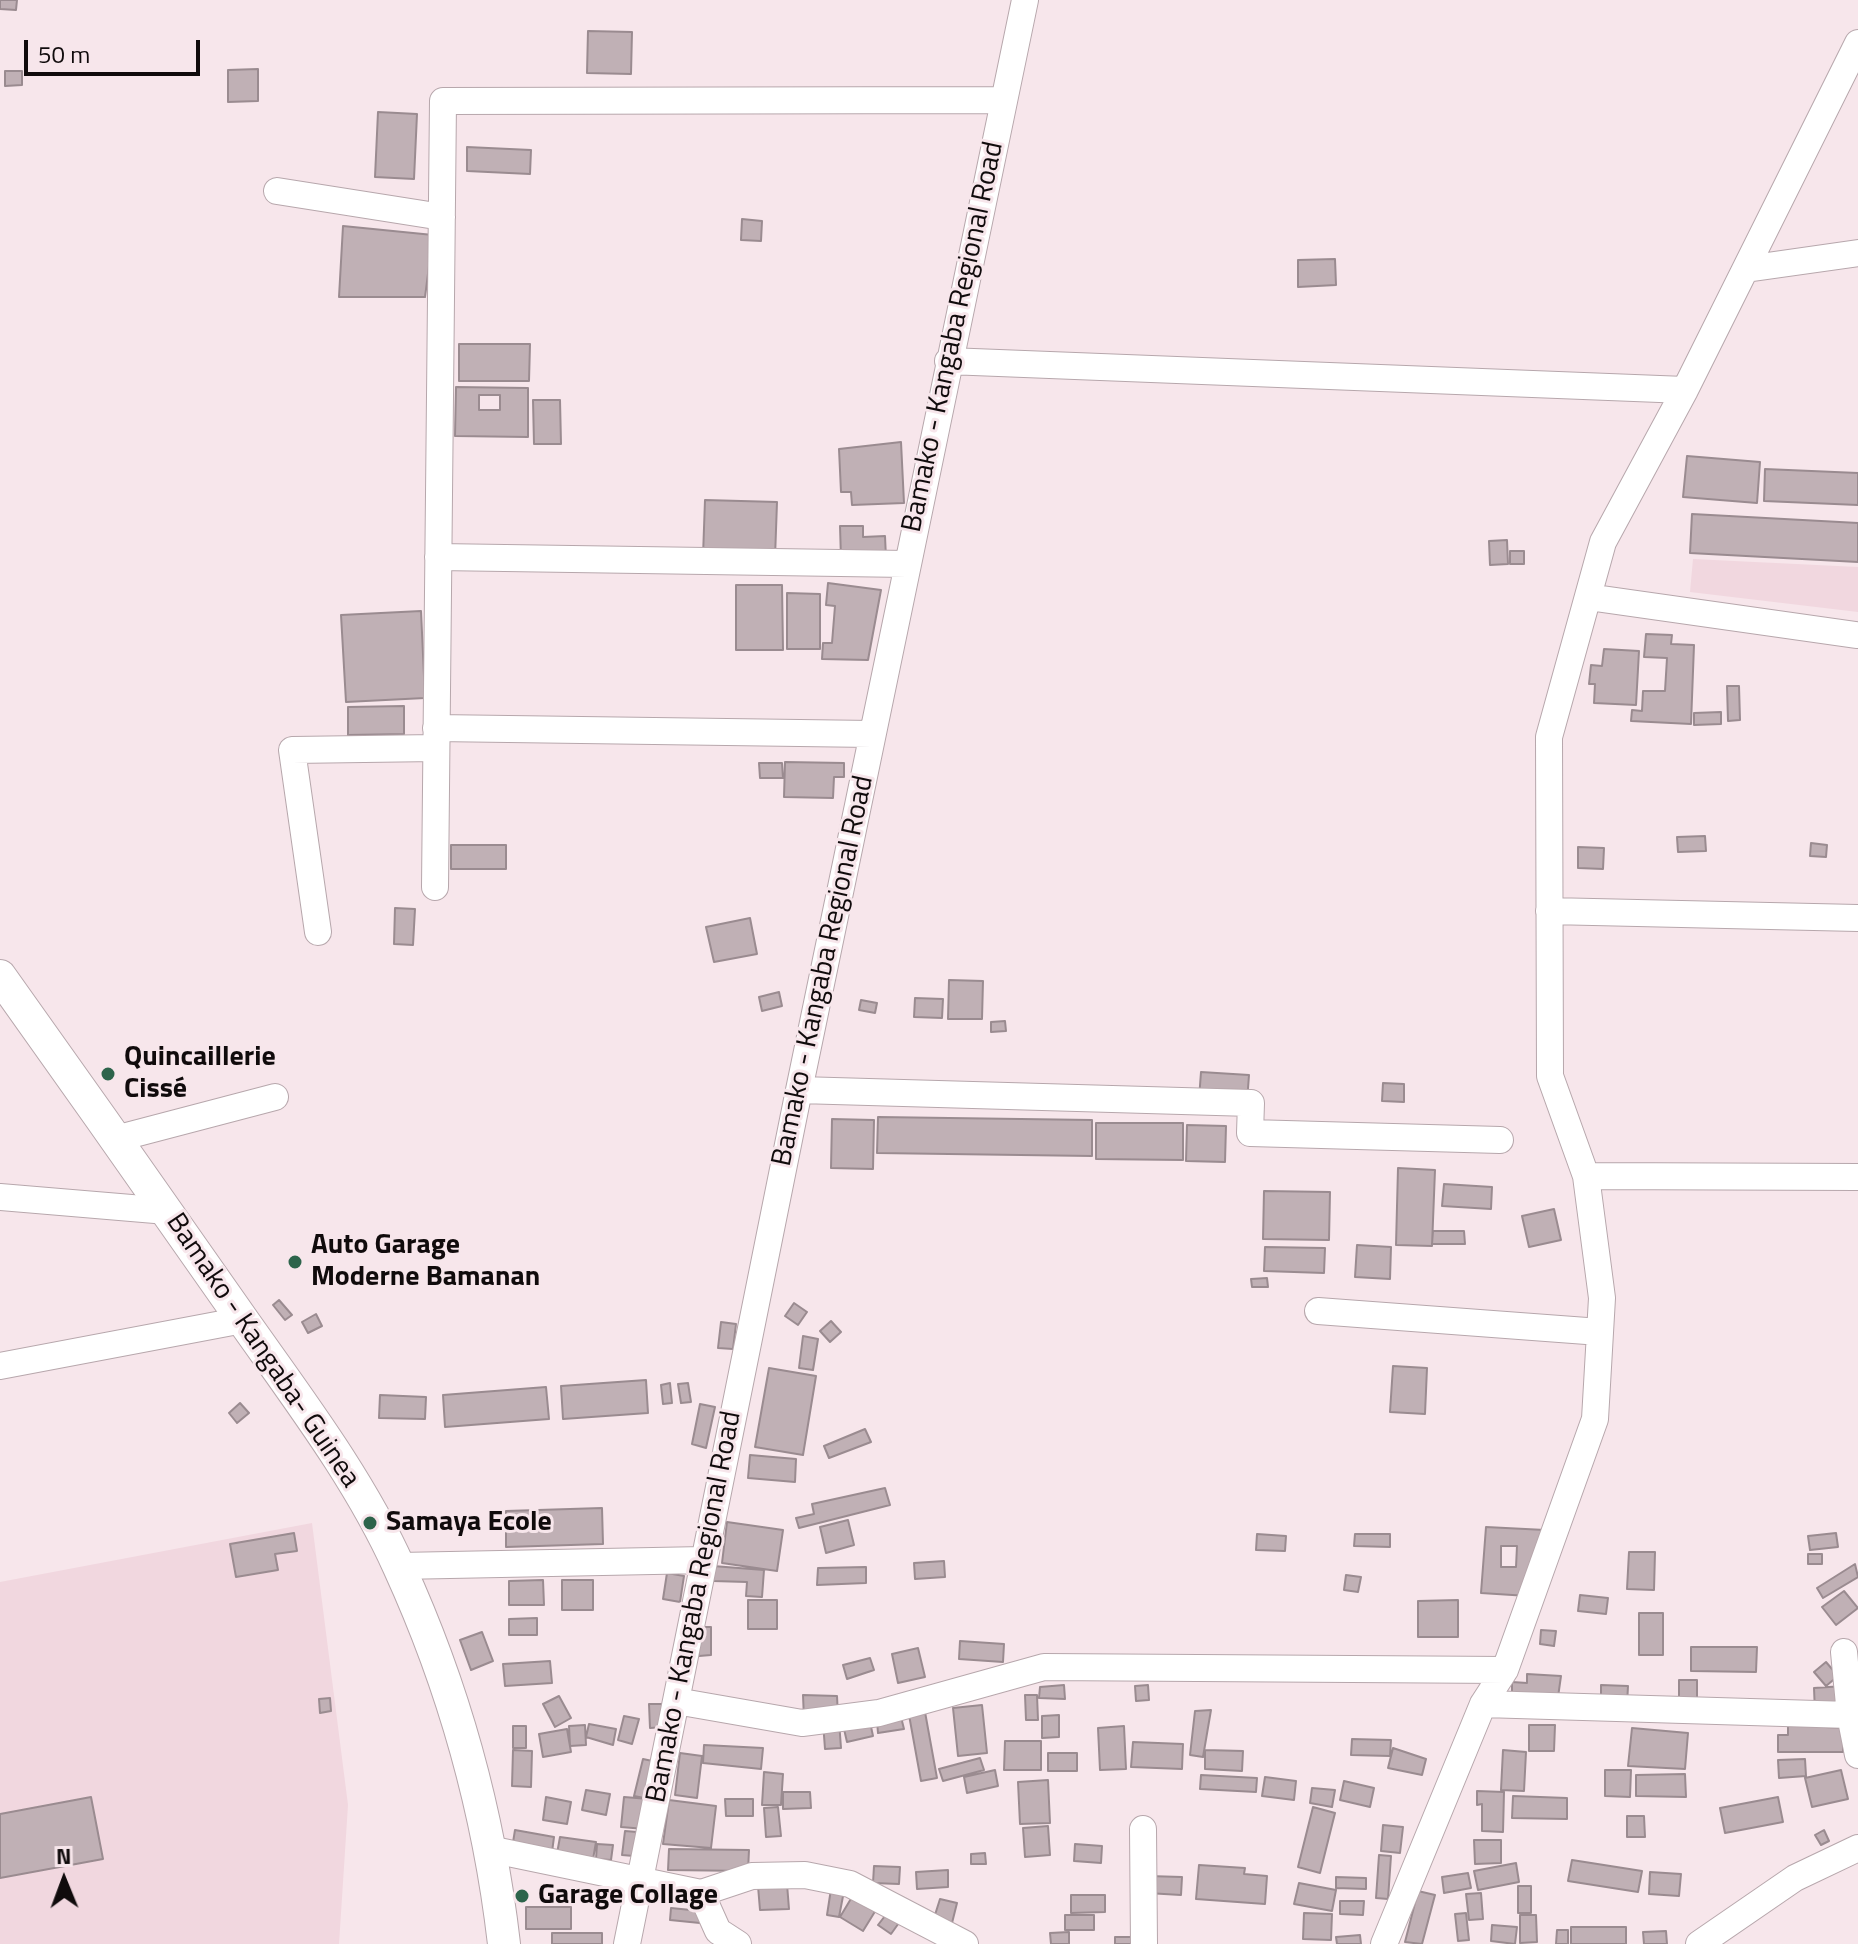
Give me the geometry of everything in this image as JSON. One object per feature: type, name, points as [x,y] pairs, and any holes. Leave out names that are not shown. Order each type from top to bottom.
[{"type":"main road","name":"Bamako - Kangaba- Guinea","points":[[0,976],[243,1320],[350,1478],[399,1566],[465,1740],[489,1849],[504,1944]]},
{"type":"street","name":"Bamako - Kangaba Regional Road","points":[[627,1944],[948,361],[1025,0]]},
{"type":"street","points":[[1384,1944],[1483,1704],[1505,1670],[1595,1419],[1602,1298],[1586,1176],[1550,1076],[1549,737],[1603,542],[1685,390],[1858,43]]},
{"type":"street","points":[[435,887],[443,101],[1004,100]]},
{"type":"street","points":[[277,191],[442,217]]},
{"type":"street","points":[[1746,269],[1858,253]]},
{"type":"street","points":[[948,361],[1685,390]]},
{"type":"street","points":[[438,557],[907,564]]},
{"type":"street","points":[[1588,597],[1856,635]]},
{"type":"street","points":[[318,932],[292,750],[436,738],[872,734]]},
{"type":"street","points":[[1549,911],[1858,918]]},
{"type":"street","points":[[799,1090],[1251,1103],[1250,1133],[1500,1140]]},
{"type":"street","points":[[115,1139],[275,1097]]},
{"type":"street","points":[[1586,1176],[1858,1177]]},
{"type":"street","points":[[5,1199],[167,1211]]},
{"type":"street","points":[[1318,1311],[1600,1332]]},
{"type":"street","points":[[0,1366],[243,1320]]},
{"type":"street","points":[[399,1566],[704,1560]]},
{"type":"street","points":[[1844,1652],[1850,1715],[1858,1755]]},
{"type":"street","points":[[676,1701],[802,1723],[879,1713],[1044,1667],[1505,1670]]},
{"type":"street","points":[[1483,1704],[1850,1715]]},
{"type":"street","points":[[1143,1829],[1144,1944]]},
{"type":"street","points":[[1699,1944],[1795,1878],[1858,1848]]},
{"type":"street","points":[[489,1849],[701,1893],[752,1876],[805,1875],[850,1884],[965,1944]]},
{"type":"street","points":[[701,1893],[718,1931],[738,1944]]},
{"type":"shaded area","points":[[1693,559],[1858,567],[1858,612],[1690,592]]},
{"type":"shaded area","points":[[312,1523],[348,1805],[339,1944],[0,1944],[0,1582]]},
{"type":"building","points":[[0,0],[17,0],[16,10],[0,9]]},
{"type":"building","points":[[588,31],[632,32],[631,74],[587,73]]},
{"type":"building","points":[[258,69],[258,101],[228,102],[228,70]]},
{"type":"building","points":[[5,71],[22,71],[22,85],[5,86]]},
{"type":"building","points":[[378,112],[417,114],[414,179],[375,177]]},
{"type":"building","points":[[467,147],[531,150],[530,174],[467,171]]},
{"type":"building","points":[[742,219],[762,221],[761,241],[741,240]]},
{"type":"building","points":[[343,226],[433,235],[425,297],[339,297]]},
{"type":"building","points":[[1335,259],[1336,285],[1298,287],[1298,260]]},
{"type":"building","points":[[459,344],[530,344],[529,381],[459,381]]},
{"type":"building","points":[[456,387],[528,388],[528,437],[455,436]],"holes":[[[479,395],[500,395],[500,410],[479,410]]]},
{"type":"building","points":[[533,400],[560,400],[561,444],[534,444]]},
{"type":"building","points":[[901,442],[904,503],[852,505],[851,492],[841,492],[839,449]]},
{"type":"building","points":[[1687,456],[1760,462],[1757,503],[1683,497]]},
{"type":"building","points":[[1765,469],[1858,473],[1858,505],[1764,501]]},
{"type":"building","points":[[705,500],[777,502],[775,558],[703,556]]},
{"type":"building","points":[[1692,514],[1858,523],[1858,562],[1690,553]]},
{"type":"building","points":[[840,526],[863,526],[863,537],[885,536],[886,558],[841,559]]},
{"type":"building","points":[[1507,540],[1508,564],[1490,565],[1489,541]]},
{"type":"building","points":[[1510,551],[1524,551],[1524,564],[1510,564]]},
{"type":"building","points":[[828,583],[881,590],[868,660],[822,659],[823,643],[832,643],[835,606],[826,605]]},
{"type":"building","points":[[736,585],[782,585],[783,650],[736,650]]},
{"type":"building","points":[[787,593],[820,594],[820,649],[787,649]]},
{"type":"building","points":[[421,611],[425,698],[346,702],[341,615]]},
{"type":"building","points":[[1646,634],[1672,635],[1671,644],[1694,645],[1691,724],[1631,721],[1632,710],[1642,711],[1643,691],[1665,691],[1667,658],[1644,657]]},
{"type":"building","points":[[1604,649],[1639,651],[1636,705],[1594,703],[1595,684],[1589,684],[1591,665],[1602,666]]},
{"type":"building","points":[[1727,686],[1739,686],[1740,720],[1728,721]]},
{"type":"building","points":[[404,706],[404,734],[348,735],[348,707]]},
{"type":"building","points":[[1721,712],[1721,724],[1694,725],[1694,713]]},
{"type":"building","points":[[785,762],[844,763],[844,777],[834,777],[833,798],[784,797]]},
{"type":"building","points":[[759,763],[782,763],[783,778],[760,778]]},
{"type":"building","points":[[1705,836],[1706,851],[1678,852],[1677,837]]},
{"type":"building","points":[[1811,843],[1827,845],[1826,857],[1810,856]]},
{"type":"building","points":[[451,845],[506,845],[506,869],[451,869]]},
{"type":"building","points":[[1578,847],[1604,848],[1603,869],[1578,868]]},
{"type":"building","points":[[395,908],[415,909],[413,945],[394,944]]},
{"type":"building","points":[[750,918],[757,954],[714,962],[706,927]]},
{"type":"building","points":[[949,980],[983,981],[982,1019],[948,1019]]},
{"type":"building","points":[[779,992],[782,1006],[762,1011],[759,997]]},
{"type":"building","points":[[915,998],[943,999],[942,1018],[914,1017]]},
{"type":"building","points":[[861,1000],[877,1003],[875,1013],[859,1010]]},
{"type":"building","points":[[1005,1021],[1006,1031],[991,1032],[991,1022]]},
{"type":"building","points":[[1201,1072],[1249,1075],[1247,1102],[1199,1099]]},
{"type":"building","points":[[1383,1083],[1404,1084],[1404,1102],[1382,1101]]},
{"type":"building","points":[[878,1117],[1092,1120],[1092,1156],[877,1153]]},
{"type":"building","points":[[832,1119],[874,1120],[873,1169],[831,1168]]},
{"type":"building","points":[[1096,1123],[1183,1123],[1183,1160],[1096,1159]]},
{"type":"building","points":[[1187,1125],[1226,1126],[1225,1162],[1186,1161]]},
{"type":"building","points":[[1398,1168],[1435,1170],[1432,1246],[1396,1245]]},
{"type":"building","points":[[1444,1184],[1492,1187],[1491,1209],[1442,1206]]},
{"type":"building","points":[[1264,1191],[1330,1192],[1329,1240],[1263,1239]]},
{"type":"building","points":[[1554,1209],[1561,1240],[1529,1247],[1522,1216]]},
{"type":"building","points":[[1433,1231],[1464,1231],[1465,1244],[1432,1244]]},
{"type":"building","points":[[1357,1245],[1391,1247],[1390,1279],[1355,1277]]},
{"type":"building","points":[[1265,1247],[1325,1248],[1324,1273],[1264,1271]]},
{"type":"building","points":[[1267,1278],[1268,1287],[1252,1287],[1251,1279]]},
{"type":"building","points":[[279,1300],[292,1315],[285,1320],[273,1305]]},
{"type":"building","points":[[794,1303],[807,1312],[798,1325],[785,1316]]},
{"type":"building","points":[[316,1314],[322,1326],[308,1333],[302,1322]]},
{"type":"building","points":[[831,1321],[841,1332],[830,1342],[820,1331]]},
{"type":"building","points":[[721,1322],[736,1324],[733,1349],[718,1348]]},
{"type":"building","points":[[803,1336],[818,1339],[813,1370],[799,1368]]},
{"type":"building","points":[[1393,1366],[1427,1368],[1425,1414],[1390,1412]]},
{"type":"building","points":[[769,1368],[816,1376],[803,1455],[755,1447]]},
{"type":"building","points":[[646,1380],[648,1413],[563,1419],[561,1386]]},
{"type":"building","points":[[670,1383],[672,1403],[663,1404],[661,1385]]},
{"type":"building","points":[[688,1383],[691,1402],[681,1403],[678,1384]]},
{"type":"building","points":[[546,1387],[549,1419],[445,1427],[443,1395]]},
{"type":"building","points":[[380,1395],[426,1397],[425,1419],[379,1418]]},
{"type":"building","points":[[240,1403],[249,1413],[237,1423],[229,1413]]},
{"type":"building","points":[[700,1404],[715,1407],[706,1448],[692,1444]]},
{"type":"building","points":[[865,1429],[871,1442],[829,1458],[824,1446]]},
{"type":"building","points":[[750,1455],[796,1459],[795,1482],[748,1478]]},
{"type":"building","points":[[885,1488],[890,1505],[799,1528],[796,1518],[814,1514],[812,1504]]},
{"type":"building","points":[[602,1508],[603,1544],[506,1547],[506,1511]]},
{"type":"building","points":[[848,1520],[854,1545],[826,1553],[820,1527]]},
{"type":"building","points":[[727,1522],[783,1530],[777,1571],[722,1563]]},
{"type":"building","points":[[1486,1527],[1545,1530],[1528,1596],[1481,1593]],"holes":[[[1501,1546],[1517,1546],[1516,1567],[1501,1567]]]},
{"type":"building","points":[[294,1533],[297,1551],[275,1554],[278,1570],[236,1577],[230,1544]]},
{"type":"building","points":[[1836,1533],[1838,1547],[1810,1550],[1808,1536]]},
{"type":"building","points":[[1257,1534],[1286,1536],[1285,1551],[1256,1550]]},
{"type":"building","points":[[1355,1534],[1390,1534],[1390,1547],[1354,1546]]},
{"type":"building","points":[[1629,1552],[1655,1552],[1654,1590],[1627,1589]]},
{"type":"building","points":[[1808,1554],[1822,1554],[1822,1564],[1808,1564]]},
{"type":"building","points":[[944,1561],[945,1577],[915,1579],[914,1563]]},
{"type":"building","points":[[1855,1564],[1858,1577],[1823,1598],[1817,1588]]},
{"type":"building","points":[[713,1566],[764,1570],[762,1597],[746,1596],[747,1582],[713,1581]]},
{"type":"building","points":[[866,1567],[866,1583],[817,1585],[818,1568]]},
{"type":"building","points":[[667,1573],[684,1576],[680,1602],[663,1599]]},
{"type":"building","points":[[1346,1575],[1361,1577],[1358,1592],[1344,1590]]},
{"type":"building","points":[[543,1580],[544,1605],[509,1605],[509,1581]]},
{"type":"building","points":[[562,1580],[593,1580],[593,1610],[562,1610]]},
{"type":"building","points":[[1844,1591],[1858,1608],[1836,1625],[1822,1607]]},
{"type":"building","points":[[1580,1595],[1608,1598],[1606,1614],[1578,1611]]},
{"type":"building","points":[[748,1600],[777,1600],[777,1629],[748,1629]]},
{"type":"building","points":[[1458,1600],[1458,1637],[1418,1637],[1418,1601]]},
{"type":"building","points":[[1639,1613],[1663,1613],[1663,1655],[1639,1655]]},
{"type":"building","points":[[537,1618],[537,1635],[509,1635],[509,1619]]},
{"type":"building","points":[[698,1627],[711,1627],[711,1655],[699,1656]]},
{"type":"building","points":[[1541,1630],[1556,1631],[1554,1646],[1540,1644]]},
{"type":"building","points":[[482,1632],[493,1661],[471,1670],[460,1640]]},
{"type":"building","points":[[960,1641],[1004,1644],[1003,1662],[959,1659]]},
{"type":"building","points":[[1691,1647],[1757,1647],[1756,1672],[1691,1671]]},
{"type":"building","points":[[918,1648],[925,1677],[898,1683],[892,1654]]},
{"type":"building","points":[[870,1658],[874,1670],[847,1679],[843,1665]]},
{"type":"building","points":[[550,1661],[552,1683],[505,1686],[503,1664]]},
{"type":"building","points":[[1826,1662],[1838,1676],[1826,1686],[1814,1672]]},
{"type":"building","points":[[1527,1674],[1561,1676],[1557,1704],[1512,1702],[1512,1682],[1527,1683]]},
{"type":"building","points":[[1679,1680],[1697,1680],[1697,1698],[1679,1698]]},
{"type":"building","points":[[1064,1685],[1065,1699],[1039,1698],[1040,1687]]},
{"type":"building","points":[[1148,1685],[1149,1700],[1136,1701],[1135,1686]]},
{"type":"building","points":[[1601,1685],[1628,1686],[1627,1705],[1601,1704]]},
{"type":"building","points":[[1844,1686],[1845,1711],[1815,1713],[1814,1688]]},
{"type":"building","points":[[803,1695],[837,1696],[838,1716],[804,1719]]},
{"type":"building","points":[[1025,1695],[1037,1695],[1038,1720],[1026,1720]]},
{"type":"building","points":[[559,1696],[571,1718],[555,1727],[543,1704]]},
{"type":"building","points":[[330,1698],[331,1711],[320,1713],[319,1699]]},
{"type":"building","points":[[649,1704],[664,1704],[665,1727],[650,1728]]},
{"type":"building","points":[[982,1705],[987,1753],[958,1756],[953,1708]]},
{"type":"building","points":[[1211,1710],[1203,1757],[1190,1755],[1195,1711]]},
{"type":"building","points":[[925,1712],[937,1778],[921,1781],[909,1715]]},
{"type":"building","points":[[1059,1715],[1059,1737],[1042,1738],[1042,1716]]},
{"type":"building","points":[[624,1716],[639,1719],[632,1744],[618,1740]]},
{"type":"building","points":[[901,1717],[904,1729],[878,1733],[877,1721]]},
{"type":"building","points":[[1788,1718],[1825,1718],[1825,1727],[1843,1728],[1843,1752],[1778,1752],[1778,1735],[1788,1735]]},
{"type":"building","points":[[839,1721],[841,1748],[825,1749],[823,1722]]},
{"type":"building","points":[[870,1722],[873,1736],[847,1742],[844,1729]]},
{"type":"building","points":[[589,1724],[616,1729],[613,1745],[586,1737]]},
{"type":"building","points":[[585,1725],[586,1745],[570,1746],[569,1726]]},
{"type":"building","points":[[1529,1725],[1555,1725],[1554,1751],[1529,1751]]},
{"type":"building","points":[[513,1726],[526,1726],[526,1748],[513,1748]]},
{"type":"building","points":[[1124,1726],[1126,1769],[1100,1770],[1098,1728]]},
{"type":"building","points":[[1632,1728],[1688,1733],[1685,1769],[1628,1766]]},
{"type":"building","points":[[567,1729],[571,1752],[543,1757],[539,1734]]},
{"type":"building","points":[[1352,1739],[1391,1740],[1390,1756],[1351,1755]]},
{"type":"building","points":[[1005,1741],[1041,1741],[1041,1770],[1004,1770]]},
{"type":"building","points":[[1133,1742],[1183,1744],[1182,1769],[1131,1767]]},
{"type":"building","points":[[704,1745],[763,1748],[761,1769],[703,1763]]},
{"type":"building","points":[[1393,1748],[1426,1759],[1422,1775],[1388,1768]]},
{"type":"building","points":[[513,1750],[532,1751],[531,1787],[512,1786]]},
{"type":"building","points":[[1205,1750],[1243,1751],[1242,1771],[1205,1769]]},
{"type":"building","points":[[1503,1750],[1526,1752],[1524,1791],[1501,1790]]},
{"type":"building","points":[[680,1753],[702,1756],[697,1798],[675,1795]]},
{"type":"building","points":[[1048,1753],[1077,1753],[1077,1771],[1048,1771]]},
{"type":"building","points":[[980,1758],[984,1770],[943,1781],[939,1769]]},
{"type":"building","points":[[643,1759],[657,1762],[649,1799],[634,1796]]},
{"type":"building","points":[[1805,1759],[1806,1776],[1779,1778],[1778,1760]]},
{"type":"building","points":[[995,1770],[998,1786],[967,1793],[964,1777]]},
{"type":"building","points":[[1605,1770],[1631,1770],[1630,1797],[1605,1796]]},
{"type":"building","points":[[1841,1770],[1848,1799],[1812,1807],[1805,1778]]},
{"type":"building","points":[[764,1772],[783,1774],[781,1805],[762,1805]]},
{"type":"building","points":[[1685,1774],[1686,1797],[1636,1796],[1636,1775]]},
{"type":"building","points":[[1201,1775],[1257,1778],[1256,1792],[1200,1789]]},
{"type":"building","points":[[1265,1777],[1296,1781],[1294,1800],[1262,1796]]},
{"type":"building","points":[[1048,1780],[1050,1823],[1020,1824],[1018,1782]]},
{"type":"building","points":[[1344,1781],[1374,1788],[1370,1807],[1340,1800]]},
{"type":"building","points":[[1312,1788],[1335,1790],[1332,1807],[1310,1803]]},
{"type":"building","points":[[586,1790],[610,1794],[606,1815],[582,1810]]},
{"type":"building","points":[[1477,1791],[1504,1792],[1503,1832],[1482,1831],[1482,1804],[1477,1805]]},
{"type":"building","points":[[783,1792],[810,1792],[811,1808],[783,1809]]},
{"type":"building","points":[[1513,1796],[1567,1798],[1567,1819],[1512,1818]]},
{"type":"building","points":[[91,1797],[103,1859],[0,1878],[0,1814]]},
{"type":"building","points":[[546,1797],[571,1802],[567,1824],[543,1820]]},
{"type":"building","points":[[624,1797],[649,1799],[645,1829],[621,1827]]},
{"type":"building","points":[[1778,1797],[1783,1822],[1725,1833],[1720,1808]]},
{"type":"building","points":[[725,1799],[753,1799],[753,1816],[726,1816]]},
{"type":"building","points":[[669,1800],[716,1806],[711,1848],[663,1844]]},
{"type":"building","points":[[778,1807],[781,1836],[766,1837],[764,1808]]},
{"type":"building","points":[[1313,1807],[1335,1813],[1320,1873],[1298,1867]]},
{"type":"building","points":[[1627,1816],[1644,1816],[1645,1837],[1627,1837]]},
{"type":"building","points":[[1383,1825],[1403,1827],[1400,1853],[1381,1851]]},
{"type":"building","points":[[1048,1826],[1050,1855],[1025,1857],[1023,1828]]},
{"type":"building","points":[[515,1830],[554,1837],[550,1867],[510,1861]]},
{"type":"building","points":[[1824,1830],[1829,1841],[1821,1845],[1815,1835]]},
{"type":"building","points":[[625,1831],[637,1832],[634,1856],[622,1855]]},
{"type":"building","points":[[560,1837],[596,1842],[592,1865],[556,1859]]},
{"type":"building","points":[[1474,1840],[1501,1840],[1501,1863],[1475,1864]]},
{"type":"building","points":[[597,1844],[613,1845],[611,1860],[596,1859]]},
{"type":"building","points":[[1075,1844],[1102,1846],[1101,1863],[1074,1861]]},
{"type":"building","points":[[669,1849],[749,1850],[748,1871],[668,1870]]},
{"type":"building","points":[[985,1853],[986,1864],[971,1864],[971,1854]]},
{"type":"building","points":[[1379,1855],[1391,1856],[1388,1899],[1376,1898]]},
{"type":"building","points":[[1572,1860],[1642,1871],[1638,1892],[1568,1881]]},
{"type":"building","points":[[1516,1863],[1519,1882],[1478,1890],[1474,1871]]},
{"type":"building","points":[[1199,1865],[1245,1868],[1244,1874],[1267,1876],[1265,1904],[1196,1899]]},
{"type":"building","points":[[874,1866],[900,1867],[899,1884],[873,1883]]},
{"type":"building","points":[[948,1870],[948,1887],[917,1889],[916,1872]]},
{"type":"building","points":[[1650,1872],[1681,1874],[1679,1896],[1649,1894]]},
{"type":"building","points":[[1468,1873],[1471,1888],[1444,1893],[1442,1877]]},
{"type":"building","points":[[1148,1876],[1182,1877],[1181,1895],[1147,1893]]},
{"type":"building","points":[[1336,1877],[1366,1878],[1366,1889],[1336,1888]]},
{"type":"building","points":[[1299,1883],[1336,1890],[1332,1911],[1294,1904]]},
{"type":"building","points":[[787,1884],[789,1909],[760,1910],[758,1886]]},
{"type":"building","points":[[1518,1886],[1531,1886],[1531,1913],[1518,1913]]},
{"type":"building","points":[[831,1889],[844,1891],[839,1917],[827,1915]]},
{"type":"building","points":[[1418,1891],[1435,1895],[1422,1944],[1405,1942]]},
{"type":"building","points":[[855,1892],[879,1905],[863,1931],[840,1917]]},
{"type":"building","points":[[1481,1893],[1483,1919],[1469,1920],[1466,1894]]},
{"type":"building","points":[[1071,1895],[1105,1895],[1105,1912],[1071,1913]]},
{"type":"building","points":[[940,1899],[957,1903],[952,1923],[934,1918]]},
{"type":"building","points":[[1340,1901],[1364,1901],[1363,1915],[1340,1914]]},
{"type":"building","points":[[526,1907],[571,1907],[571,1929],[526,1929]]},
{"type":"building","points":[[671,1908],[701,1911],[700,1923],[670,1920]]},
{"type":"building","points":[[888,1912],[901,1920],[891,1934],[878,1925]]},
{"type":"building","points":[[1304,1913],[1332,1914],[1331,1940],[1303,1939]]},
{"type":"building","points":[[1466,1913],[1469,1940],[1458,1941],[1455,1914]]},
{"type":"building","points":[[1065,1915],[1094,1915],[1094,1930],[1065,1930]]},
{"type":"building","points":[[1520,1915],[1536,1915],[1537,1942],[1520,1943]]},
{"type":"building","points":[[1492,1925],[1517,1927],[1515,1944],[1491,1941]]},
{"type":"building","points":[[1571,1927],[1626,1927],[1626,1944],[1571,1944]]},
{"type":"building","points":[[1557,1930],[1568,1930],[1568,1944],[1556,1944]]},
{"type":"building","points":[[1666,1931],[1667,1944],[1644,1944],[1643,1932]]},
{"type":"building","points":[[1069,1932],[1069,1944],[1051,1944],[1050,1933]]},
{"type":"building","points":[[552,1933],[602,1933],[602,1944],[552,1944]]},
{"type":"building","points":[[1360,1935],[1361,1944],[1337,1944],[1336,1937]]},
{"type":"building","points":[[1115,1937],[1137,1937],[1137,1944],[1115,1944]]},
{"type":"place","name":"Quincaillerie Cissé","points":[[108,1074]]},
{"type":"place","name":"Auto Garage Moderne Bamanan","points":[[295,1262]]},
{"type":"place","name":"Samaya Ecole","points":[[370,1523]]},
{"type":"place","name":"Garage Collage","points":[[522,1896]]}]
